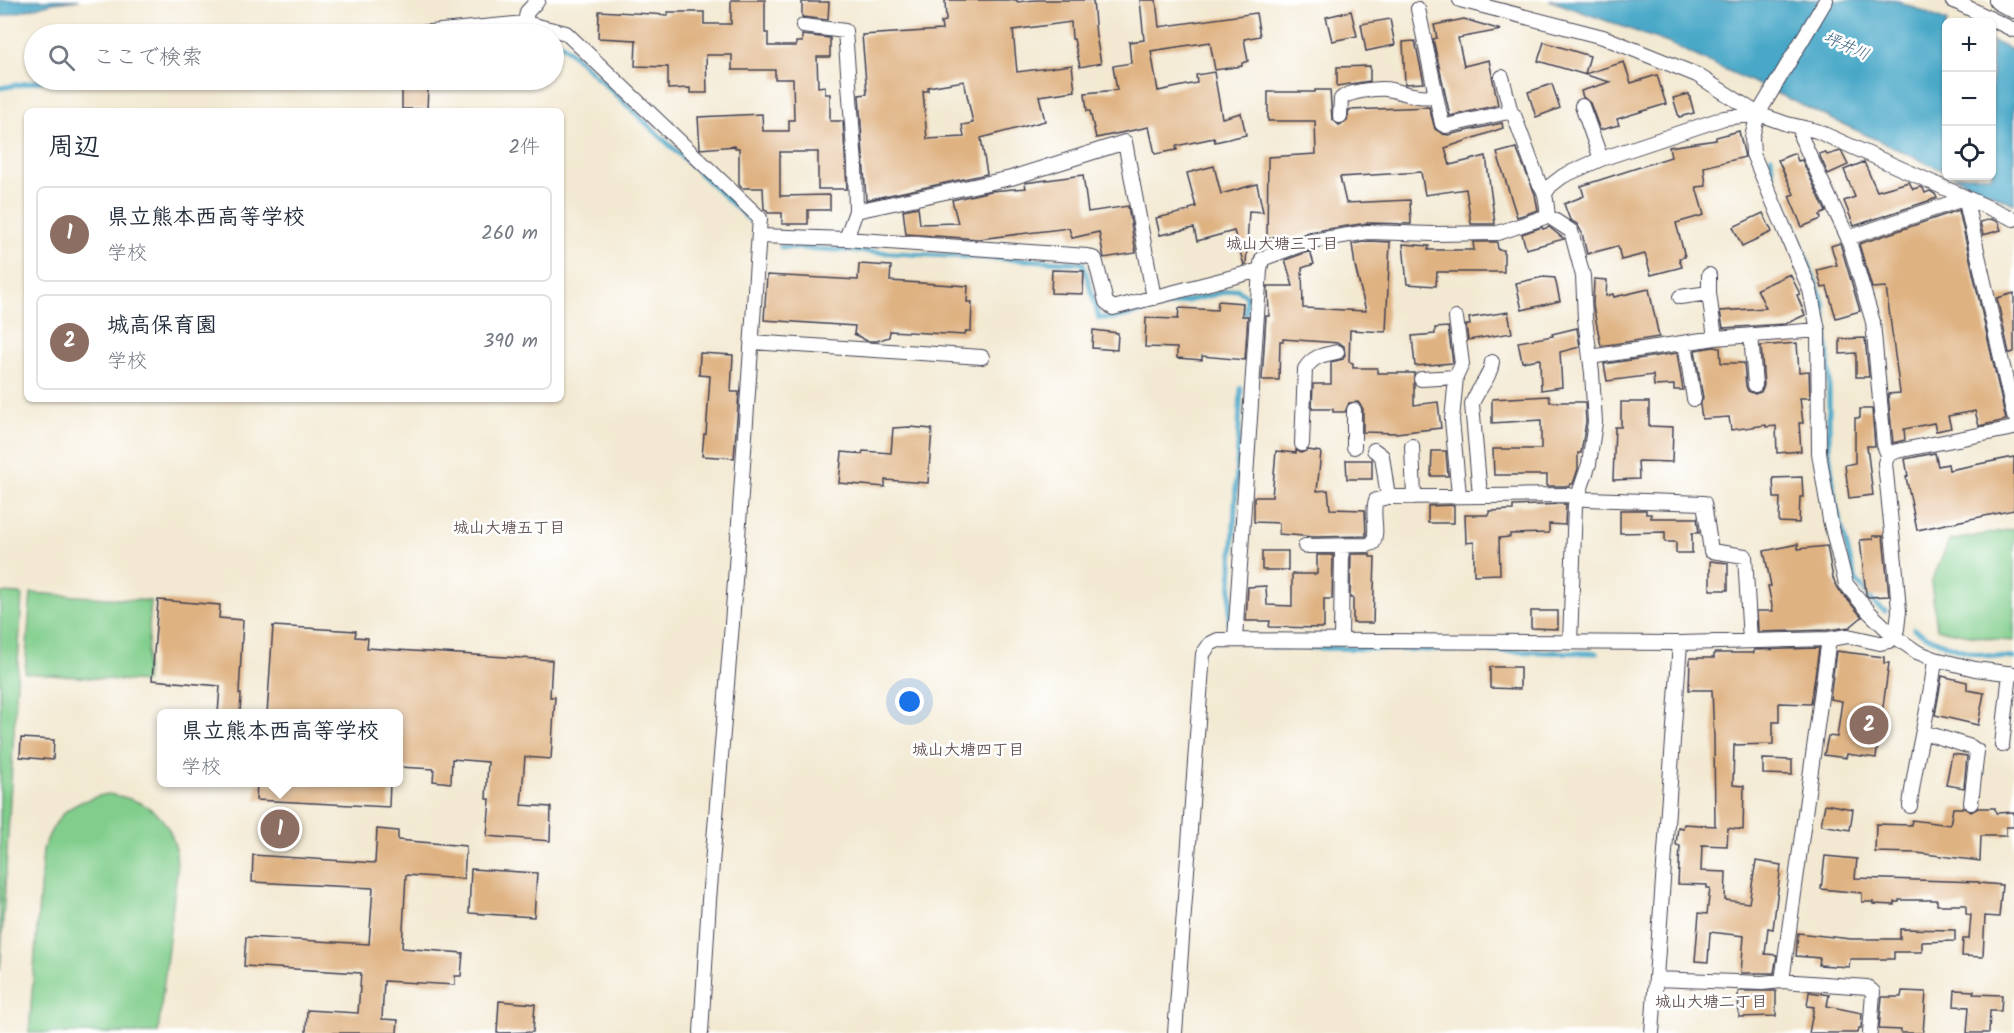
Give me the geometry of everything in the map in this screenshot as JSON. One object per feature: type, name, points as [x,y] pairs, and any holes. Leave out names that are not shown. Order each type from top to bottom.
[{"type":"main road","points":[[1999,0],[2014,8]]},
{"type":"street","points":[[525,23],[527,12],[538,0]]},
{"type":"street","points":[[1460,0],[1602,37],[1697,75],[1802,128],[1818,131],[2014,219]]},
{"type":"street","points":[[1826,0],[1761,109],[1752,137],[1753,154],[1810,290],[1818,330],[1819,453],[1830,520],[1846,584],[1870,613],[1894,636],[1917,652],[1935,659],[1975,669],[2012,674],[2002,745]]},
{"type":"street","points":[[1952,0],[2014,30]]},
{"type":"street","points":[[1418,9],[1442,124],[1446,126],[1511,113]]},
{"type":"street","points":[[514,24],[529,24]]},
{"type":"street","points":[[803,26],[845,31],[855,164],[856,211],[846,239]]},
{"type":"street","points":[[564,33],[760,218],[701,1033]]},
{"type":"street","points":[[1502,76],[1511,113],[1514,115],[1539,183],[1546,192]]},
{"type":"street","points":[[1340,116],[1341,99],[1348,94],[1391,89],[1407,95],[1436,96]]},
{"type":"street","points":[[1582,106],[1601,159]]},
{"type":"street","points":[[1570,642],[1577,496],[1589,464],[1595,422],[1583,276],[1571,231],[1548,216],[1546,192],[1563,176],[1601,159],[1724,118],[1761,109]]},
{"type":"street","points":[[1175,1033],[1203,654],[1210,644],[1218,640],[1235,639],[1680,643],[1829,639],[1848,636],[1880,643],[1889,641],[1894,636],[1899,611],[1885,462],[1887,455],[1884,445],[1873,322],[1848,238],[1802,137],[1802,128]]},
{"type":"street","points":[[856,211],[1011,178],[1125,142],[1154,298]]},
{"type":"street","points":[[1848,238],[1965,197]]},
{"type":"street","points":[[1965,197],[2014,416]]},
{"type":"street","points":[[1235,639],[1262,258],[1311,241],[1368,232],[1498,233],[1548,216]]},
{"type":"street","points":[[760,236],[846,239],[1087,255],[1095,259],[1106,302],[1113,308],[1260,270]]},
{"type":"street","points":[[1709,275],[1715,338]]},
{"type":"street","points":[[1680,297],[1709,293]]},
{"type":"street","points":[[1456,318],[1462,364],[1456,377],[1452,420],[1458,495]]},
{"type":"street","points":[[1590,357],[1715,338],[1818,330]]},
{"type":"street","points":[[1751,335],[1755,385]]},
{"type":"street","points":[[751,342],[982,357]]},
{"type":"street","points":[[1685,343],[1694,399]]},
{"type":"street","points":[[1302,444],[1305,369],[1311,360],[1321,355],[1337,352]]},
{"type":"street","points":[[1480,495],[1472,404],[1491,372],[1492,362]]},
{"type":"street","points":[[1421,379],[1456,377]]},
{"type":"street","points":[[1354,410],[1354,447]]},
{"type":"street","points":[[1887,455],[1897,451],[2014,428]]},
{"type":"street","points":[[1412,446],[1414,497]]},
{"type":"street","points":[[1374,450],[1382,456],[1388,497]]},
{"type":"street","points":[[1305,546],[1373,543],[1375,538],[1374,506],[1376,500],[1388,497],[1577,496],[1586,499],[1704,503],[1711,551],[1745,556],[1750,642]]},
{"type":"street","points":[[1341,640],[1342,546]]},
{"type":"street","points":[[1782,981],[1829,639]]},
{"type":"street","points":[[1652,1033],[1680,643]]},
{"type":"street","points":[[1910,806],[1914,770],[1935,659]]},
{"type":"street","points":[[1923,732],[1977,751],[1971,803]]},
{"type":"street","points":[[1656,979],[1762,983],[1782,981],[1867,987],[1873,992],[1870,1033]]},
{"type":"green space","points":[[2014,529],[2014,641],[1937,629],[1931,583],[1949,541]]},
{"type":"green space","points":[[0,593],[22,594],[0,971]]},
{"type":"green space","points":[[31,593],[151,601],[145,682],[25,673]]},
{"type":"green space","points":[[108,794],[141,803],[159,815],[171,834],[176,849],[177,870],[158,1033],[29,1033],[43,850],[53,827],[66,811],[74,805]]},
{"type":"water","points":[[0,0],[79,0],[53,3],[0,17]]},
{"type":"water","name":"坪井川","points":[[1549,0],[1896,0],[1942,19],[1942,170],[1668,43]]},
{"type":"water","points":[[1996,43],[2014,51],[2014,204],[1962,180],[1996,180]]},
{"type":"building","points":[[731,0],[765,0],[765,33],[768,33],[768,46],[796,46],[796,42],[802,42],[802,35],[830,38],[830,57],[817,57],[818,87],[825,86],[825,94],[830,94],[830,121],[843,121],[847,189],[818,189],[818,152],[780,152],[780,196],[830,195],[830,210],[808,210],[808,224],[782,224],[782,213],[768,213],[764,209],[763,188],[742,188],[739,185],[739,148],[735,146],[700,149],[698,117],[762,114],[763,131],[789,131],[789,120],[794,120],[793,79],[775,79],[775,70],[732,70],[732,55],[706,55],[707,93],[690,93],[690,88],[668,89],[668,67],[635,66],[636,40],[598,38],[599,11],[668,15],[668,12],[704,12],[704,24],[731,24]]},
{"type":"building","points":[[945,0],[1017,0],[1017,2],[1093,0],[1101,63],[1080,67],[1074,39],[1072,39],[1071,22],[1013,30],[1017,72],[1072,65],[1075,91],[1039,96],[1045,121],[981,138],[987,174],[866,200],[859,95],[867,94],[862,35],[942,30],[941,22],[946,21]],"holes":[[[964,81],[973,123],[962,125],[964,137],[927,139],[923,91],[928,91],[928,87]]]},
{"type":"building","points":[[1140,0],[1156,0],[1159,27],[1256,13],[1260,36],[1244,39],[1248,61],[1242,63],[1242,66],[1215,70],[1210,42],[1151,51],[1158,91],[1197,83],[1196,75],[1214,72],[1222,118],[1241,113],[1246,135],[1215,142],[1214,138],[1176,146],[1177,150],[1155,154],[1149,127],[1096,138],[1090,111],[1087,111],[1085,93],[1117,90],[1113,66],[1131,63],[1129,42],[1144,40]]},
{"type":"building","points":[[802,2],[829,2],[828,20],[802,17]]},
{"type":"building","points":[[1351,11],[1357,36],[1332,41],[1326,17]]},
{"type":"building","points":[[1390,19],[1395,45],[1366,51],[1361,24]]},
{"type":"building","points":[[1464,19],[1501,30],[1458,38],[1464,66],[1489,60],[1498,105],[1450,116],[1433,39],[1437,38],[1434,25]]},
{"type":"building","points":[[1415,41],[1424,83],[1405,84],[1403,42]]},
{"type":"building","points":[[1544,42],[1590,56],[1585,74],[1624,62],[1631,83],[1657,75],[1666,104],[1617,119],[1619,125],[1600,130],[1590,103],[1583,97],[1581,91],[1610,82],[1538,61]]},
{"type":"building","points":[[1370,66],[1370,81],[1337,86],[1337,67]]},
{"type":"building","points":[[1552,84],[1560,108],[1536,117],[1528,92]]},
{"type":"building","points":[[402,90],[428,90],[427,108],[402,108]]},
{"type":"building","points":[[1315,90],[1330,90],[1332,119],[1339,125],[1347,121],[1349,110],[1429,107],[1435,129],[1443,134],[1448,135],[1502,123],[1503,128],[1445,148],[1450,165],[1486,156],[1495,224],[1471,224],[1466,189],[1425,195],[1421,172],[1340,177],[1346,203],[1410,200],[1411,224],[1367,223],[1309,232],[1280,243],[1277,236],[1267,239],[1268,157],[1316,154],[1315,121],[1268,121],[1268,92],[1315,92]]},
{"type":"building","points":[[1689,94],[1694,113],[1679,117],[1673,98]]},
{"type":"building","points":[[1739,131],[1745,157],[1704,167],[1706,186],[1696,187],[1704,215],[1676,223],[1685,257],[1679,258],[1682,267],[1651,275],[1645,254],[1621,260],[1618,246],[1587,254],[1582,233],[1577,224],[1570,220],[1564,204],[1584,196],[1581,186],[1671,157],[1669,147],[1716,140],[1716,137]]},
{"type":"building","points":[[1516,148],[1535,194],[1538,210],[1517,217],[1497,153]]},
{"type":"building","points":[[1841,151],[1848,165],[1828,174],[1819,154],[1825,152],[1827,155]]},
{"type":"building","points":[[1795,153],[1798,161],[1802,160],[1826,212],[1820,215],[1821,219],[1802,227],[1789,196],[1794,194],[1778,160]]},
{"type":"building","points":[[1864,162],[1877,191],[1909,182],[1913,189],[1923,188],[1925,193],[1930,191],[1937,198],[1854,226],[1844,201],[1855,197],[1844,170]]},
{"type":"building","points":[[1214,166],[1221,194],[1257,184],[1263,212],[1249,211],[1246,264],[1244,265],[1234,231],[1197,241],[1194,228],[1160,235],[1156,218],[1189,211],[1196,207],[1187,173]]},
{"type":"building","points":[[1083,175],[1088,212],[1128,206],[1136,253],[1104,258],[1099,232],[1072,238],[1069,228],[979,239],[906,234],[903,210],[918,207],[920,224],[958,223],[952,200],[991,191],[1026,188],[1025,183]]},
{"type":"building","points":[[1959,210],[2006,420],[1979,426],[1975,411],[1948,416],[1951,428],[1936,431],[1934,423],[1904,429],[1905,440],[1893,443],[1888,394],[1900,393],[1886,287],[1872,288],[1859,244]]},
{"type":"building","points":[[1763,213],[1772,232],[1742,246],[1733,227]]},
{"type":"building","points":[[1991,219],[1998,222],[2001,230],[1983,235],[1980,222]]},
{"type":"building","points":[[1542,227],[1543,229],[1549,227],[1564,239],[1526,249],[1522,234]]},
{"type":"building","points":[[1369,241],[1390,242],[1386,332],[1350,330],[1349,362],[1353,363],[1353,368],[1377,368],[1377,373],[1414,373],[1414,405],[1438,402],[1441,428],[1396,433],[1363,432],[1363,409],[1358,402],[1349,403],[1345,412],[1333,412],[1333,409],[1312,409],[1313,384],[1331,384],[1331,362],[1343,359],[1345,355],[1344,346],[1339,343],[1283,339],[1280,341],[1279,380],[1262,380],[1266,316],[1269,316],[1268,286],[1293,286],[1285,260],[1310,251],[1314,264],[1302,268],[1303,308],[1366,311],[1352,244]]},
{"type":"building","points":[[1473,242],[1497,242],[1498,250],[1504,250],[1504,272],[1437,272],[1436,286],[1407,284],[1403,244],[1429,246],[1428,250],[1474,250]]},
{"type":"building","points":[[1840,243],[1860,311],[1836,318],[1827,287],[1822,288],[1817,270],[1837,265],[1831,246]]},
{"type":"building","points":[[859,264],[891,266],[890,281],[968,286],[967,302],[972,302],[971,331],[966,331],[965,335],[890,331],[889,337],[867,341],[854,334],[855,326],[764,320],[767,275],[858,280]]},
{"type":"building","points":[[1052,270],[1084,271],[1083,294],[1051,293]]},
{"type":"building","points":[[1790,274],[1800,294],[1797,295],[1805,315],[1785,324],[1723,328],[1720,311],[1766,308],[1757,289]]},
{"type":"building","points":[[1543,277],[1555,278],[1560,301],[1522,310],[1516,283]]},
{"type":"building","points":[[1594,279],[1607,280],[1606,296],[1613,294],[1614,297],[1649,289],[1659,337],[1601,346],[1593,306]]},
{"type":"building","points":[[2014,293],[2014,352],[2009,353],[1997,298]]},
{"type":"building","points":[[1218,301],[1243,303],[1242,316],[1248,316],[1245,360],[1202,356],[1202,360],[1177,358],[1177,348],[1145,347],[1146,318],[1178,319],[1179,308],[1217,310]]},
{"type":"building","points":[[1508,312],[1512,333],[1468,340],[1466,325],[1470,325],[1469,318]]},
{"type":"building","points":[[1448,327],[1453,363],[1415,366],[1412,336],[1435,334],[1435,328]]},
{"type":"building","points":[[1577,328],[1580,347],[1560,352],[1562,387],[1541,390],[1540,359],[1522,362],[1518,342],[1553,336],[1552,334]]},
{"type":"building","points":[[1093,330],[1118,333],[1117,350],[1092,348]]},
{"type":"building","points":[[1865,338],[1869,377],[1856,377],[1856,353],[1840,354],[1840,339]]},
{"type":"building","points":[[1797,343],[1799,372],[1809,371],[1810,398],[1800,398],[1803,423],[1799,423],[1801,451],[1777,453],[1776,426],[1766,427],[1766,425],[1731,430],[1729,417],[1702,419],[1700,405],[1703,398],[1695,350],[1720,348],[1721,363],[1744,363],[1746,386],[1748,391],[1755,394],[1761,392],[1764,385],[1761,346]]},
{"type":"building","points":[[700,353],[733,355],[731,392],[739,392],[734,458],[702,456],[710,376],[699,375]]},
{"type":"building","points":[[1677,353],[1683,390],[1674,390],[1674,385],[1654,386],[1653,375],[1607,381],[1604,364]]},
{"type":"building","points":[[1549,396],[1550,402],[1585,402],[1586,422],[1581,453],[1578,453],[1578,469],[1573,484],[1547,486],[1547,475],[1494,475],[1493,449],[1541,449],[1541,420],[1492,423],[1492,399]]},
{"type":"building","points":[[1621,402],[1649,402],[1649,426],[1673,427],[1672,462],[1638,461],[1639,479],[1613,480],[1615,427],[1621,427]]},
{"type":"building","points":[[1860,409],[1872,409],[1875,446],[1867,446],[1873,495],[1849,498],[1845,465],[1855,463],[1855,418],[1860,418]]},
{"type":"building","points":[[893,428],[932,429],[928,483],[885,480],[885,487],[839,483],[842,452],[891,453]]},
{"type":"building","points":[[1296,450],[1301,453],[1308,450],[1321,452],[1317,491],[1328,490],[1330,509],[1365,510],[1366,536],[1315,537],[1279,534],[1279,523],[1254,522],[1254,497],[1272,497],[1276,451],[1296,453]]},
{"type":"building","points":[[1432,451],[1446,451],[1448,476],[1431,476]]},
{"type":"building","points":[[1935,453],[1938,466],[1948,464],[1949,470],[2014,457],[2014,510],[1917,530],[1906,477],[1908,476],[1905,459]]},
{"type":"building","points":[[1346,460],[1372,460],[1372,479],[1347,479]]},
{"type":"building","points":[[1802,477],[1803,497],[1800,497],[1799,523],[1779,522],[1780,498],[1774,498],[1773,478]]},
{"type":"building","points":[[1566,504],[1565,525],[1549,524],[1549,533],[1510,534],[1510,537],[1499,538],[1500,574],[1474,575],[1474,542],[1466,543],[1465,515],[1489,515],[1489,511],[1513,510],[1513,506]]},
{"type":"building","points":[[1454,505],[1454,523],[1428,523],[1428,506]]},
{"type":"building","points":[[1620,510],[1646,510],[1646,514],[1651,514],[1651,518],[1697,518],[1699,533],[1692,533],[1692,553],[1676,553],[1676,542],[1665,542],[1665,532],[1620,533]]},
{"type":"building","points":[[1873,536],[1883,536],[1889,596],[1868,597],[1866,594],[1860,540],[1873,539]]},
{"type":"building","points":[[1798,544],[1798,549],[1827,546],[1837,587],[1862,617],[1850,627],[1828,630],[1758,632],[1757,611],[1773,611],[1764,551]]},
{"type":"building","points":[[1262,551],[1288,551],[1288,570],[1262,570]]},
{"type":"building","points":[[1351,554],[1370,554],[1370,557],[1375,557],[1373,623],[1353,623],[1353,598],[1350,598]]},
{"type":"building","points":[[1317,555],[1333,555],[1332,599],[1324,599],[1324,628],[1269,627],[1270,621],[1246,621],[1248,587],[1266,586],[1267,605],[1292,606],[1292,574],[1317,574]]},
{"type":"building","points":[[1710,561],[1728,563],[1728,590],[1710,590]]},
{"type":"building","points":[[158,600],[220,605],[219,618],[243,620],[240,709],[218,709],[220,686],[152,680]]},
{"type":"building","points":[[1531,611],[1558,611],[1558,629],[1531,628]]},
{"type":"building","points":[[273,626],[356,631],[355,637],[368,638],[367,648],[552,660],[550,697],[555,697],[551,759],[525,757],[521,805],[551,807],[550,841],[487,836],[490,799],[486,799],[488,762],[452,759],[451,783],[433,781],[434,769],[403,767],[403,709],[267,709]]},
{"type":"building","points":[[1819,648],[1811,704],[1779,703],[1779,722],[1773,722],[1773,744],[1734,745],[1733,785],[1744,786],[1743,830],[1728,828],[1727,846],[1702,845],[1701,871],[1726,872],[1725,900],[1749,903],[1756,861],[1781,865],[1773,929],[1768,928],[1765,954],[1777,955],[1774,973],[1741,973],[1744,936],[1710,932],[1708,962],[1695,961],[1699,913],[1707,914],[1710,888],[1707,888],[1707,885],[1678,884],[1680,846],[1676,845],[1678,827],[1683,828],[1684,824],[1715,826],[1714,737],[1712,690],[1689,690],[1690,658],[1714,658],[1714,653],[1754,653],[1754,650]]},
{"type":"building","points":[[1836,651],[1884,657],[1884,663],[1889,663],[1876,758],[1847,754],[1846,758],[1824,755],[1828,736],[1837,737],[1842,701],[1830,699]]},
{"type":"building","points":[[1490,667],[1520,667],[1520,689],[1490,688]]},
{"type":"building","points":[[1942,676],[1967,682],[1967,690],[1984,693],[1978,725],[1935,715]]},
{"type":"building","points":[[21,738],[54,740],[53,760],[20,757]]},
{"type":"building","points":[[1952,754],[1967,756],[1964,788],[1946,785]]},
{"type":"building","points":[[1763,759],[1792,760],[1792,775],[1763,774]]},
{"type":"building","points":[[257,787],[390,787],[389,807],[256,800]]},
{"type":"building","points":[[1825,804],[1853,809],[1850,830],[1821,825]]},
{"type":"building","points":[[1953,808],[1964,808],[1971,812],[1978,808],[1995,808],[1996,813],[2014,812],[2014,827],[2006,827],[2006,836],[1981,836],[1980,861],[1917,853],[1875,852],[1876,824],[1911,825],[1912,820],[1950,825]]},
{"type":"building","points":[[377,829],[398,831],[398,840],[466,846],[464,879],[406,875],[402,948],[463,953],[461,976],[455,976],[455,985],[384,981],[382,1019],[398,1020],[397,1033],[306,1033],[307,1010],[358,1013],[361,973],[244,966],[246,937],[369,944],[373,888],[252,882],[253,855],[375,863]]},
{"type":"building","points":[[1825,856],[1857,859],[1855,878],[1979,882],[2002,885],[1999,917],[1985,916],[1983,957],[1962,956],[1963,939],[1969,939],[1971,915],[1966,914],[1966,905],[1937,905],[1937,900],[1899,900],[1895,902],[1895,905],[1873,904],[1873,902],[1862,902],[1862,893],[1821,889]]},
{"type":"building","points":[[471,869],[537,873],[534,917],[469,913]]},
{"type":"building","points":[[1900,929],[1955,930],[1955,941],[1922,942],[1922,952],[1894,952],[1894,959],[1850,959],[1849,967],[1819,965],[1820,958],[1796,956],[1798,933],[1851,939],[1900,939]]},
{"type":"building","points":[[1955,990],[1974,991],[1973,994],[2002,995],[2001,1011],[1990,1011],[1989,1033],[1967,1033],[1969,1007],[1954,1006]]},
{"type":"building","points":[[1776,991],[1776,1016],[1739,1017],[1738,992]]},
{"type":"building","points":[[1902,991],[1926,992],[1923,1033],[1901,1033],[1901,1030],[1879,1029],[1882,997],[1901,997]]},
{"type":"building","points":[[1809,992],[1829,995],[1827,1006],[1862,1013],[1861,1028],[1858,1033],[1809,1033],[1814,1007],[1807,1006]]},
{"type":"building","points":[[499,1001],[535,1004],[533,1032],[497,1033]]},
{"type":"waterway","points":[[564,46],[754,224]]},
{"type":"waterway","points":[[0,88],[24,84]]},
{"type":"waterway","points":[[1771,157],[1773,180],[1795,229],[1824,305],[1829,372],[1829,449],[1835,501],[1855,579],[1876,605],[1885,611]]},
{"type":"waterway","points":[[781,247],[1083,263],[1099,318],[1116,318],[1237,289],[1247,296],[1245,322]]},
{"type":"waterway","points":[[1229,624],[1241,388]]},
{"type":"waterway","points":[[1914,629],[1962,650],[1988,656],[2014,658]]},
{"type":"waterway","points":[[1272,647],[1596,653]]},
{"type":"place","name":"城高保育園","points":[[1869,725]]},
{"type":"place","name":"県立熊本西高等学校","points":[[280,829]]},
{"type":"district","name":"城山大塘三丁目","points":[[1282,243]]},
{"type":"district","name":"城山大塘五丁目","points":[[509,527]]},
{"type":"district","name":"城山大塘四丁目","points":[[968,749]]},
{"type":"district","name":"城山大塘二丁目","points":[[1711,1001]]}]
